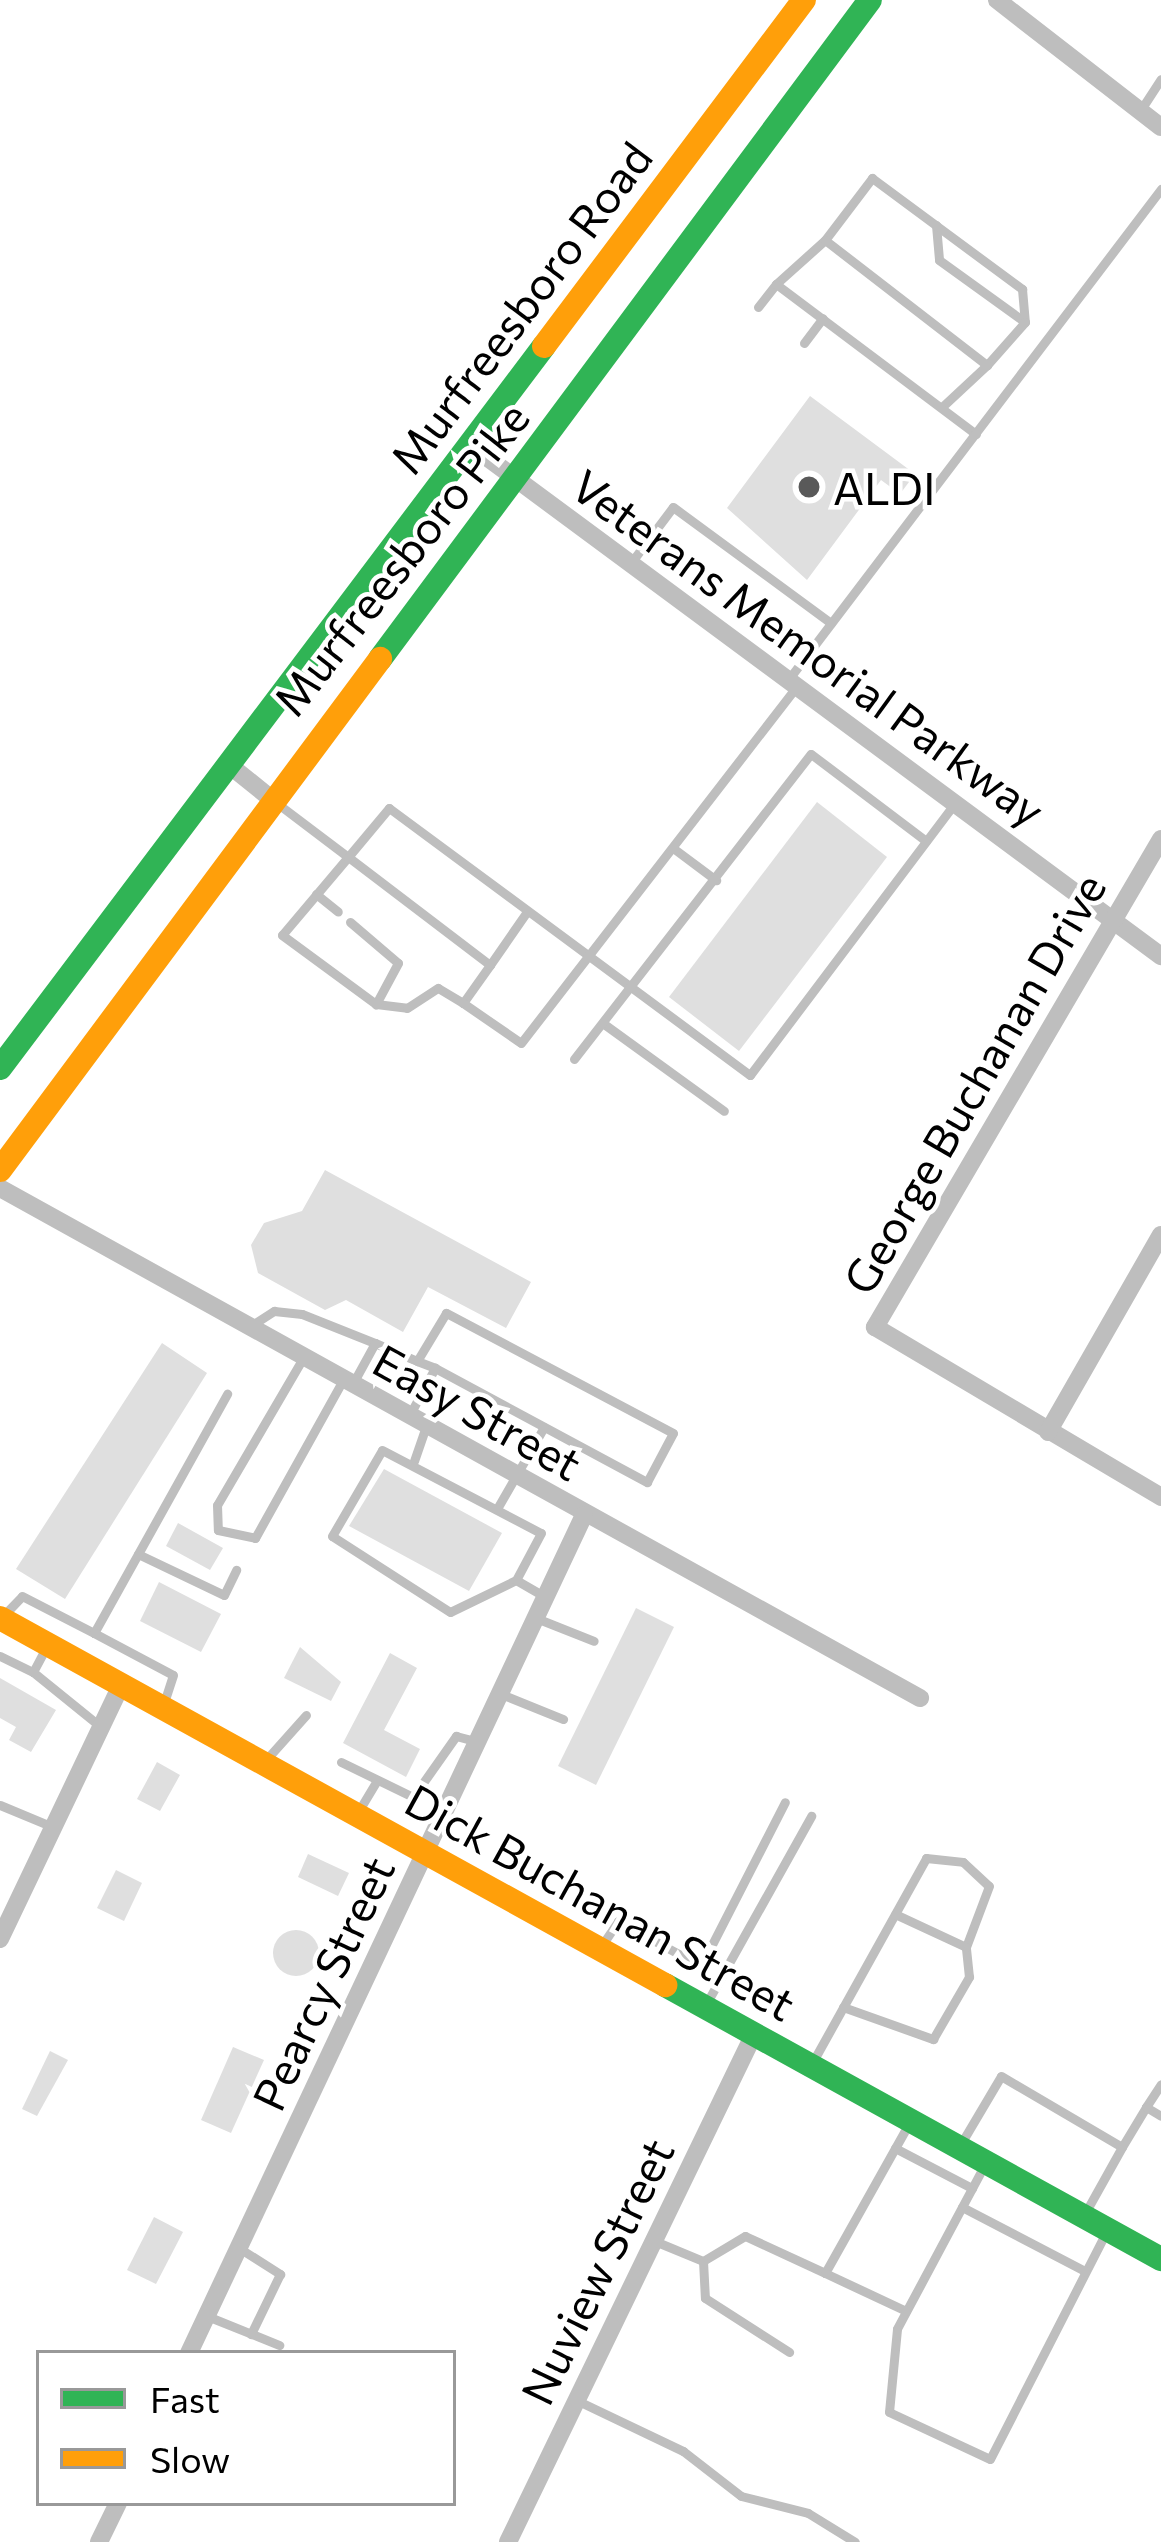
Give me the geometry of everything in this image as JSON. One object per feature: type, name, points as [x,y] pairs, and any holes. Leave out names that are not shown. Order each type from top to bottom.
[{"type":"main road","name":"Murfreesboro Road","points":[[0,1068],[804,0]]},
{"type":"main road","name":"Murfreesboro Pike","points":[[0,1170],[269,797],[516,479],[870,0]]},
{"type":"main road","name":"Dick Buchanan Street","points":[[0,1618],[1161,2259]]},
{"type":"street","points":[[997,0],[1161,127]]},
{"type":"street","name":"Veterans Memorial Parkway","points":[[469,444],[1161,956]]},
{"type":"street","points":[[228,764],[269,797]]},
{"type":"street","name":"George Buchanan Drive","points":[[1161,839],[875,1327],[1161,1497]]},
{"type":"street","name":"Easy Street","points":[[0,1188],[920,1698]]},
{"type":"street","points":[[1048,1432],[1161,1235]]},
{"type":"street","name":"Pearcy Street","points":[[190,2350],[584,1515]]},
{"type":"street","points":[[0,1940],[122,1683]]},
{"type":"street","name":"Nuview Street","points":[[508,2542],[754,2034]]},
{"type":"street","points":[[99,2542],[117,2506]]},
{"type":"lane","points":[[1140,111],[1161,80]]},
{"type":"lane","points":[[758,307],[825,240],[872,178],[1022,289],[1025,322],[942,407]]},
{"type":"lane","points":[[955,803],[750,1075],[589,957],[526,914],[389,808],[282,935],[376,1004],[407,1008],[438,988],[521,1043],[589,957],[673,848],[831,623],[1161,189]]},
{"type":"lane","points":[[937,225],[939,260],[1025,322]]},
{"type":"lane","points":[[825,240],[987,365]]},
{"type":"lane","points":[[776,284],[976,434]]},
{"type":"lane","points":[[803,343],[823,318]]},
{"type":"lane","points":[[630,563],[673,507],[831,623]]},
{"type":"lane","points":[[574,1059],[812,754],[926,842]]},
{"type":"lane","points":[[269,797],[490,965]]},
{"type":"lane","points":[[673,848],[716,880]]},
{"type":"lane","points":[[316,894],[338,913]]},
{"type":"lane","points":[[463,1003],[526,914]]},
{"type":"lane","points":[[350,922],[398,963],[376,1004]]},
{"type":"lane","points":[[604,1024],[724,1111]]},
{"type":"lane","points":[[249,1328],[274,1310],[302,1314],[434,1368],[646,1482],[673,1432],[446,1313],[417,1361]]},
{"type":"lane","points":[[303,1358],[218,1505],[218,1529],[255,1538],[375,1343]]},
{"type":"lane","points":[[414,1461],[417,1422],[434,1368]]},
{"type":"lane","points":[[94,1634],[227,1394]]},
{"type":"lane","points":[[498,1507],[544,1427]]},
{"type":"lane","points":[[382,1450],[414,1461],[498,1507],[541,1533],[516,1580],[450,1612],[332,1536],[382,1450]]},
{"type":"lane","points":[[138,1554],[224,1595],[236,1570]]},
{"type":"lane","points":[[516,1580],[546,1598]]},
{"type":"lane","points":[[0,1618],[22,1596],[172,1675],[163,1706]]},
{"type":"lane","points":[[536,1618],[594,1642]]},
{"type":"lane","points":[[33,1672],[49,1644]]},
{"type":"lane","points":[[0,1656],[33,1672],[101,1727]]},
{"type":"lane","points":[[501,1694],[563,1719]]},
{"type":"lane","points":[[264,1762],[306,1714]]},
{"type":"lane","points":[[341,1762],[413,1797],[456,1736],[478,1742]]},
{"type":"lane","points":[[357,1813],[377,1780]]},
{"type":"lane","points":[[600,1948],[618,1921],[701,1966],[785,1802]]},
{"type":"lane","points":[[0,1805],[53,1827]]},
{"type":"lane","points":[[705,2006],[812,1816]]},
{"type":"lane","points":[[811,2066],[843,2007],[926,1858],[963,1862],[989,1886],[966,1947],[969,1977],[933,2039],[843,2007]]},
{"type":"lane","points":[[895,1914],[966,1947]]},
{"type":"lane","points":[[958,2147],[1001,2076],[1122,2146]]},
{"type":"lane","points":[[1084,2216],[1161,2084]]},
{"type":"lane","points":[[1146,2107],[1161,2116]]},
{"type":"lane","points":[[826,2272],[911,2120]]},
{"type":"lane","points":[[895,2148],[972,2188]]},
{"type":"lane","points":[[986,2162],[906,2312],[889,2412],[990,2459],[1107,2229]]},
{"type":"lane","points":[[962,2207],[1085,2271]]},
{"type":"lane","points":[[703,2261],[745,2236],[906,2312]]},
{"type":"lane","points":[[657,2242],[703,2261]]},
{"type":"lane","points":[[239,2248],[280,2274],[251,2334]]},
{"type":"lane","points":[[703,2261],[705,2298],[789,2352]]},
{"type":"lane","points":[[206,2316],[279,2345]]},
{"type":"lane","points":[[574,2399],[682,2451],[741,2497],[808,2513],[855,2542]]},
{"type":"building","name":"ALDI","points":[[810,396],[915,474],[900,494],[881,480],[807,580],[727,508]]},
{"type":"building","points":[[817,802],[887,857],[739,1051],[669,997]]},
{"type":"building","points":[[325,1170],[531,1282],[506,1328],[428,1287],[403,1332],[346,1300],[325,1310],[258,1273],[251,1245],[264,1223],[302,1211]]},
{"type":"building","points":[[162,1343],[207,1373],[65,1599],[16,1569]]},
{"type":"building","points":[[384,1469],[502,1533],[469,1591],[349,1526]]},
{"type":"building","points":[[178,1523],[223,1548],[210,1570],[166,1546]]},
{"type":"building","points":[[159,1582],[221,1614],[201,1652],[140,1621]]},
{"type":"building","points":[[636,1608],[674,1627],[596,1785],[558,1766]]},
{"type":"building","points":[[300,1647],[341,1682],[331,1701],[284,1678]]},
{"type":"building","points":[[390,1653],[417,1668],[384,1730],[420,1749],[406,1777],[343,1743]]},
{"type":"building","points":[[0,1678],[56,1710],[31,1752],[9,1740],[16,1727],[0,1718]]},
{"type":"building","points":[[157,1762],[180,1775],[160,1811],[137,1799]]},
{"type":"building","points":[[308,1854],[349,1873],[338,1896],[298,1877]]},
{"type":"building","points":[[116,1870],[142,1883],[124,1921],[97,1908]]},
{"type":"building","points":[[296,1930],[313,1936],[319,1953],[313,1970],[296,1976],[279,1970],[273,1953],[279,1936]]},
{"type":"building","points":[[233,2047],[264,2060],[231,2133],[201,2120]]},
{"type":"building","points":[[50,2051],[68,2060],[37,2116],[22,2109]]},
{"type":"building","points":[[154,2217],[183,2232],[156,2284],[127,2270]]},
{"type":"traffic: fast","points":[[380,659],[870,0]]},
{"type":"traffic: fast","points":[[0,1068],[544,346]]},
{"type":"traffic: fast","points":[[665,1985],[1161,2259]]},
{"type":"traffic: slow","points":[[544,346],[804,0]]},
{"type":"traffic: slow","points":[[0,1170],[380,659]]},
{"type":"traffic: slow","points":[[0,1618],[665,1985]]},
{"type":"place","name":"ALDI","points":[[809,487]]}]
